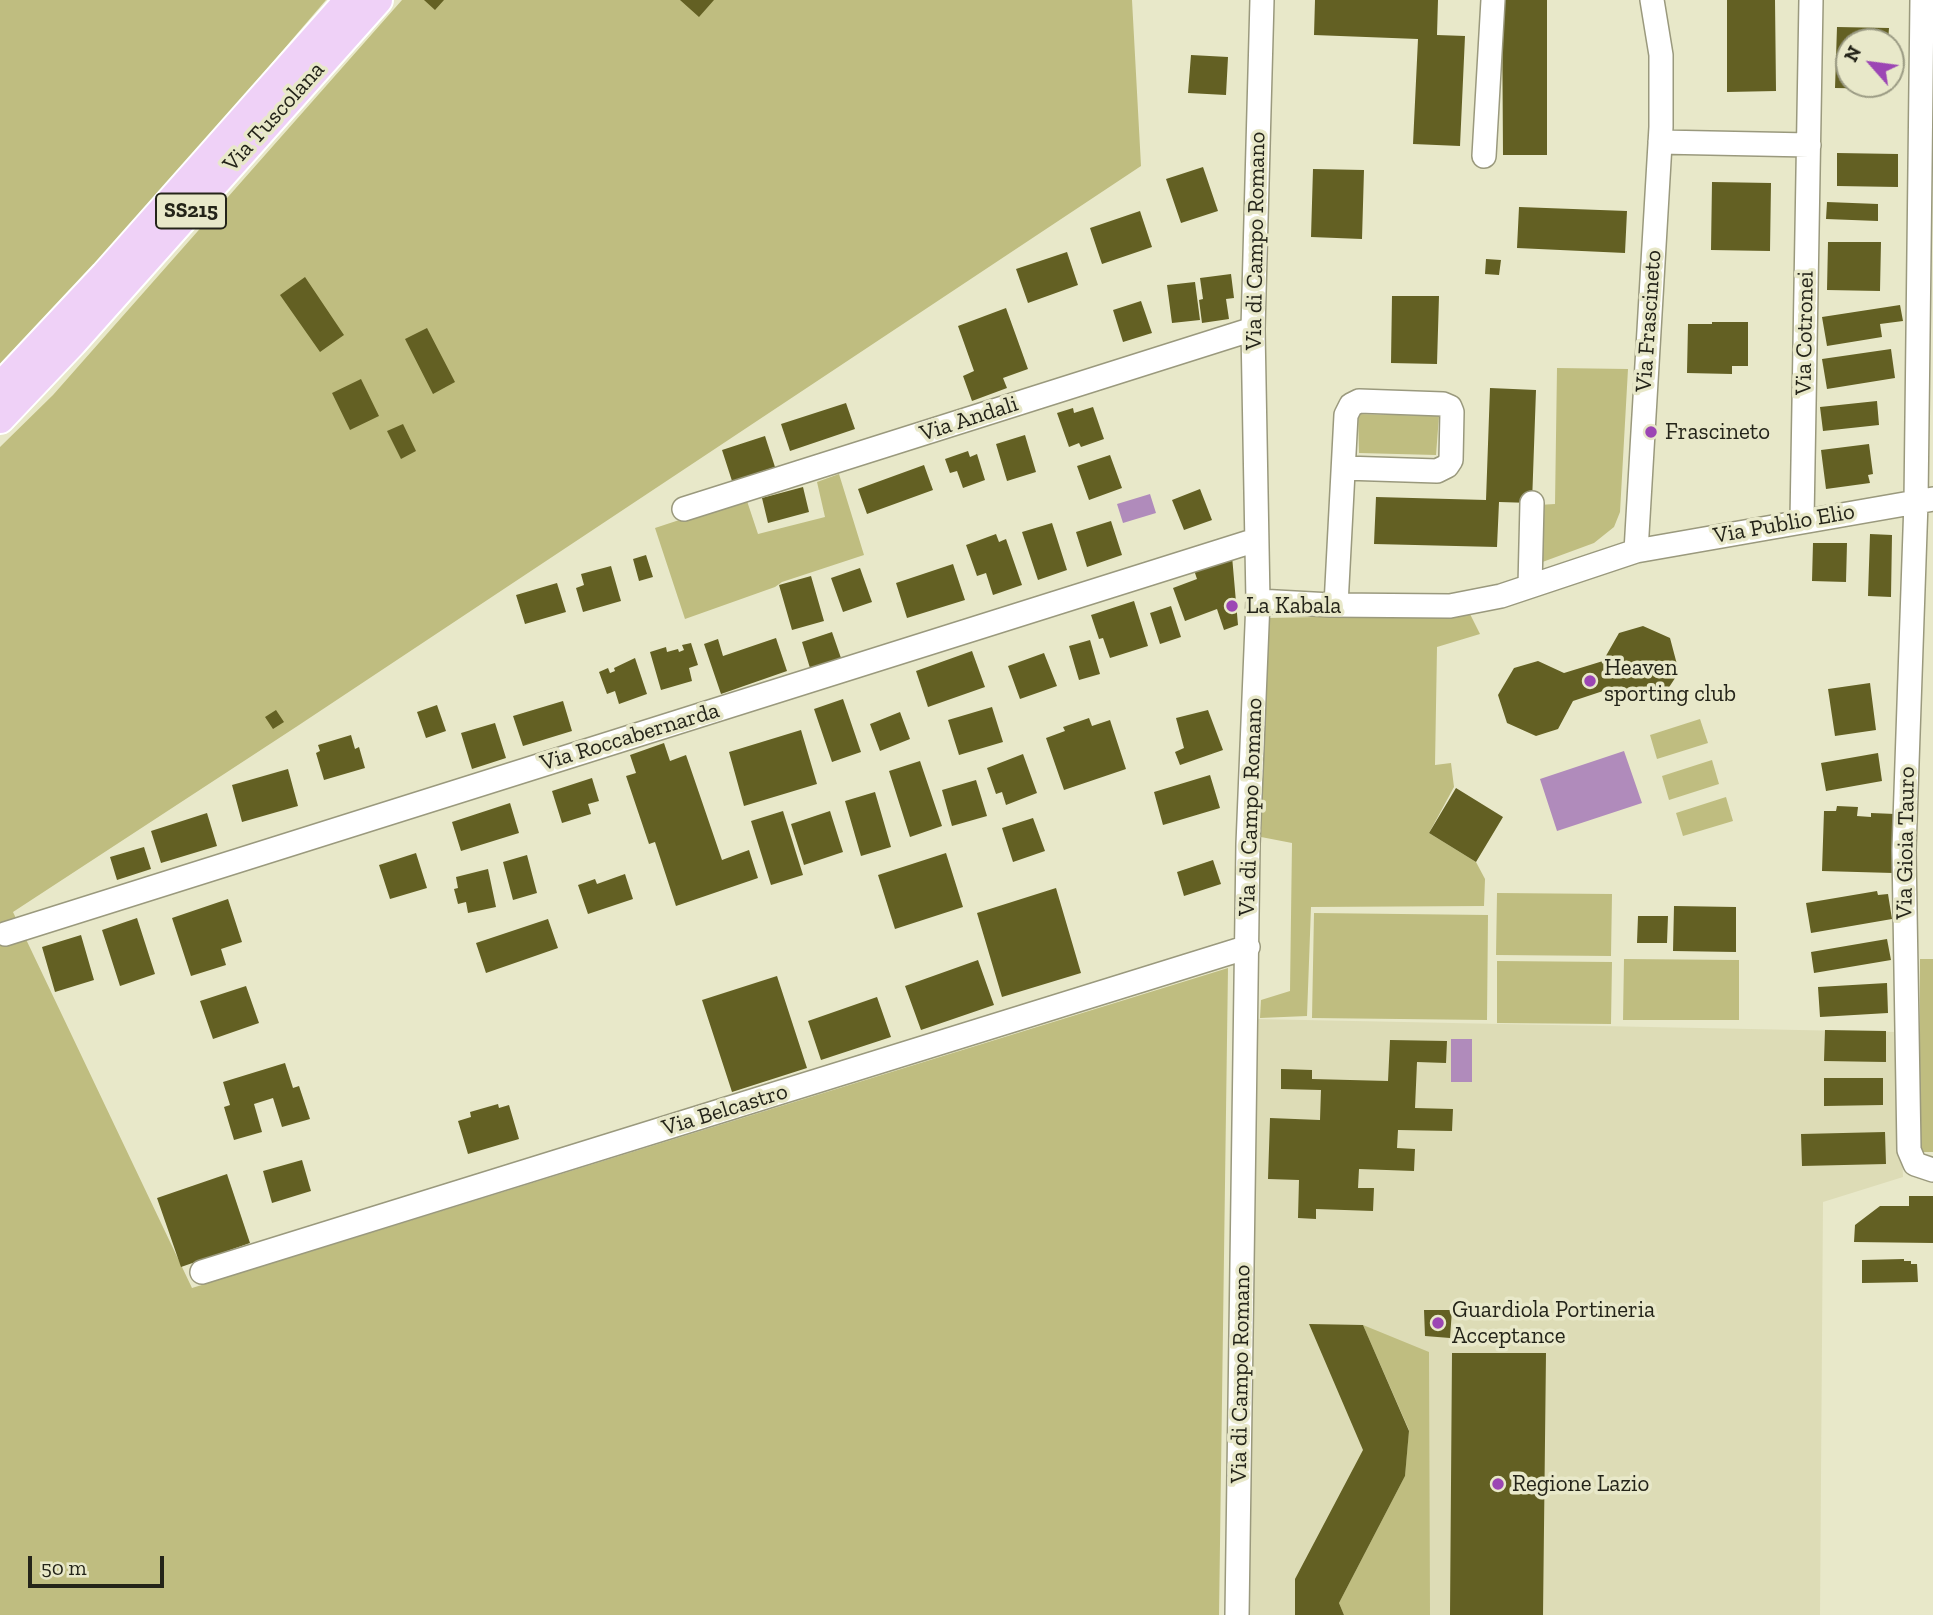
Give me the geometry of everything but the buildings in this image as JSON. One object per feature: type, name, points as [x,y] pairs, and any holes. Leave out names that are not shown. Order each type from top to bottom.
[{"type":"main road","name":"Via Tuscolana","points":[[0,387],[105,275],[349,0]]},
{"type":"main road","name":"Via Tuscolana","points":[[0,419],[73,342],[378,0]]},
{"type":"street","name":"Via di Campo Romano","points":[[1237,1615],[1248,844],[1258,601],[1253,329],[1262,0]]},
{"type":"street","points":[[1484,156],[1493,0]]},
{"type":"street","name":"Via Frascineto","points":[[1636,551],[1660,142],[1661,55],[1652,0]]},
{"type":"street","name":"Via Cotronei","points":[[1802,520],[1811,0]]},
{"type":"street","name":"Via Gioia Tauro","points":[[1922,0],[1924,501],[1904,850],[1909,1150],[1915,1164],[1933,1170]]},
{"type":"street","points":[[1660,142],[1809,145]]},
{"type":"street","name":"Via Andali","points":[[684,509],[1253,329]]},
{"type":"street","points":[[1336,605],[1346,415],[1351,405],[1355,402],[1443,404],[1450,407],[1451,460],[1447,466],[1437,471],[1344,468]]},
{"type":"street","name":"Via Publio Elio","points":[[1636,551],[1802,520],[1924,501]]},
{"type":"street","points":[[1530,586],[1532,503]]},
{"type":"street","name":"Via Roccabernarda","points":[[5,934],[1256,540]]},
{"type":"street","points":[[1258,601],[1450,606],[1501,596],[1636,551]]},
{"type":"street","name":"Via Belcastro","points":[[202,1272],[1248,947]]},
{"type":"shaded area","points":[[0,0],[326,0],[26,350],[0,373]]},
{"type":"shaded area","points":[[402,0],[1132,0],[1141,166],[13,912],[192,1288],[1228,968],[1219,1615],[0,1615],[0,447],[53,395]]},
{"type":"shaded area","points":[[1557,368],[1628,369],[1620,512],[1614,527],[1594,543],[1537,564],[1538,505],[1555,504]]},
{"type":"shaded area","points":[[1358,414],[1439,416],[1436,455],[1359,453]]},
{"type":"shaded area","points":[[839,474],[864,555],[782,582],[775,587],[685,619],[655,528],[746,498],[758,534],[825,517],[817,482]]},
{"type":"shaded area","points":[[1150,494],[1156,513],[1123,523],[1117,504]]},
{"type":"shaded area","points":[[1470,614],[1480,634],[1437,647],[1435,765],[1451,763],[1454,787],[1429,833],[1476,862],[1485,879],[1484,906],[1311,907],[1307,1016],[1260,1018],[1261,1000],[1290,991],[1292,843],[1261,837],[1266,618]]},
{"type":"shaded area","points":[[1700,719],[1708,743],[1657,759],[1650,735]]},
{"type":"shaded area","points":[[1624,751],[1642,803],[1557,831],[1540,779]]},
{"type":"shaded area","points":[[1712,760],[1719,784],[1669,800],[1662,776]]},
{"type":"shaded area","points":[[1726,797],[1733,821],[1683,836],[1676,813]]},
{"type":"shaded area","points":[[1497,893],[1612,894],[1611,956],[1496,955]]},
{"type":"shaded area","points":[[1314,913],[1488,915],[1487,1020],[1312,1018]]},
{"type":"shaded area","points":[[1624,959],[1739,960],[1739,1020],[1623,1020]]},
{"type":"shaded area","points":[[1920,959],[1933,959],[1933,1152],[1919,1152]]},
{"type":"shaded area","points":[[1497,961],[1612,962],[1611,1024],[1497,1023]]},
{"type":"shaded area","name":"Regione Lazio","points":[[1255,1019],[1897,1032],[1903,1177],[1823,1202],[1820,1615],[1248,1615]]},
{"type":"shaded area","points":[[1451,1039],[1472,1039],[1472,1082],[1451,1082]]},
{"type":"shaded area","points":[[1363,1325],[1429,1352],[1430,1615],[1344,1615],[1339,1603],[1405,1476],[1409,1430]]},
{"type":"place","name":"Frascineto","points":[[1651,432]]},
{"type":"place","name":"La Kabala","points":[[1232,606]]},
{"type":"place","name":"Heaven sporting club","points":[[1590,681]]},
{"type":"place","name":"Guardiola Portineria Acceptance","points":[[1438,1323]]},
{"type":"place","name":"Regione Lazio","points":[[1498,1484]]}]
